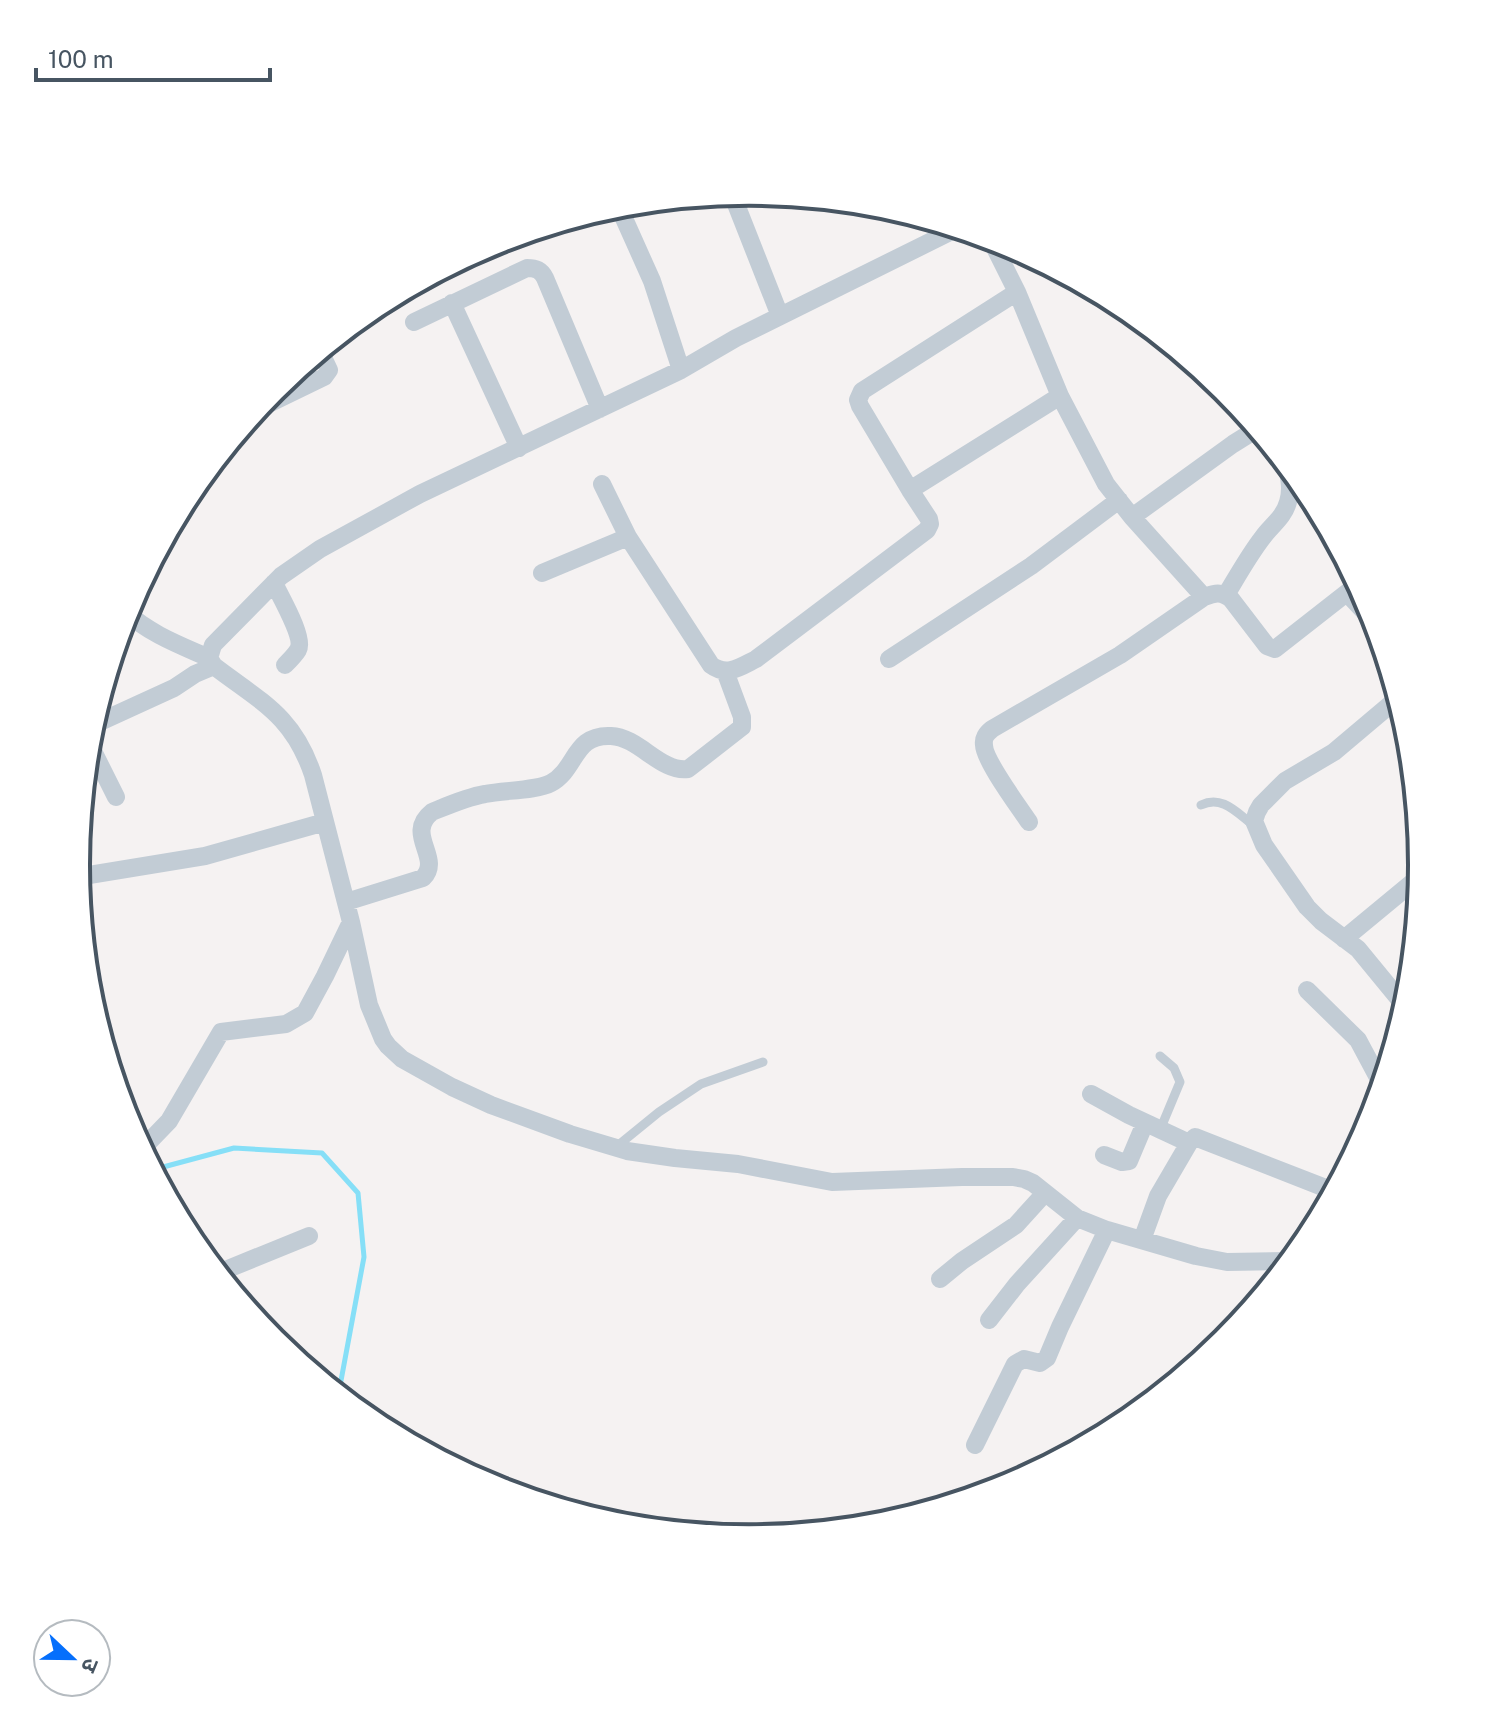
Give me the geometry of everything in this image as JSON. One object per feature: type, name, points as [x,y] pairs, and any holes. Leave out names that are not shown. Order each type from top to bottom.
[{"type":"street","points":[[737,206],[780,316]]},
{"type":"street","points":[[624,218],[652,281],[681,370]]},
{"type":"street","points":[[212,662],[213,645],[274,583],[320,549],[420,494],[681,370],[736,338],[943,235]]},
{"type":"street","points":[[999,255],[1060,396],[1106,484],[1204,597]]},
{"type":"street","points":[[414,322],[527,268],[537,268],[545,278],[600,409]]},
{"type":"street","points":[[602,484],[628,537],[711,665],[718,670],[734,670],[756,659],[927,530],[929,519],[860,406],[859,395],[1017,292]]},
{"type":"street","points":[[452,303],[519,448]]},
{"type":"street","points":[[288,395],[324,377],[329,370],[325,361]]},
{"type":"street","points":[[910,490],[1060,396]]},
{"type":"street","points":[[1132,517],[1248,435]]},
{"type":"street","points":[[1226,595],[1263,536],[1282,517],[1290,489]]},
{"type":"street","points":[[889,659],[1031,566],[1119,500]]},
{"type":"street","points":[[542,573],[628,537]]},
{"type":"street","points":[[274,583],[300,644],[285,665]]},
{"type":"street","points":[[1029,822],[988,758],[983,744],[986,734],[992,729],[1120,655],[1204,597],[1221,593],[1226,595],[1267,646],[1275,649],[1348,592]]},
{"type":"street","points":[[137,621],[212,662],[262,700],[280,716],[306,753],[346,902],[369,1005],[383,1039],[393,1051],[439,1080],[491,1105],[616,1147],[675,1158],[738,1164],[832,1182],[1013,1177],[1033,1183],[1077,1218],[1107,1230],[1227,1262],[1275,1261]]},
{"type":"street","points":[[107,719],[174,688],[212,662]]},
{"type":"street","points":[[346,902],[423,878],[427,874],[429,864],[420,830],[432,812],[484,794],[552,783],[569,766],[584,743],[591,740],[618,737],[673,769],[688,769],[742,727],[742,717],[725,671]]},
{"type":"street","points":[[1389,706],[1334,752],[1285,781],[1267,797],[1257,812],[1255,826],[1264,845],[1307,907],[1368,959],[1395,994]]},
{"type":"street","points":[[99,762],[116,797]]},
{"type":"street","points":[[90,875],[205,856],[325,822]]},
{"type":"street","points":[[1344,939],[1407,887]]},
{"type":"street","points":[[151,1140],[169,1121],[221,1032],[286,1024],[305,1013],[351,922]]},
{"type":"street","points":[[1307,990],[1358,1040],[1375,1071]]},
{"type":"street","points":[[1091,1094],[1189,1143]]},
{"type":"street","points":[[1104,1155],[1122,1162],[1129,1161],[1153,1126]]},
{"type":"street","points":[[1142,1240],[1158,1196],[1194,1137],[1324,1187]]},
{"type":"street","points":[[940,1279],[1016,1225],[1045,1193]]},
{"type":"street","points":[[989,1320],[1077,1218]]},
{"type":"street","points":[[975,1445],[1015,1364],[1024,1359],[1040,1363],[1047,1358],[1107,1230]]},
{"type":"street","points":[[228,1269],[309,1236]]},
{"type":"lane","points":[[1201,805],[1212,800],[1221,802],[1255,826]]},
{"type":"lane","points":[[1153,1126],[1180,1082],[1174,1068],[1160,1056]]},
{"type":"lane","points":[[616,1147],[659,1112],[701,1084],[763,1062]]},
{"type":"waterway","points":[[164,1167],[234,1148],[322,1153],[358,1193],[364,1257],[341,1382]]}]
